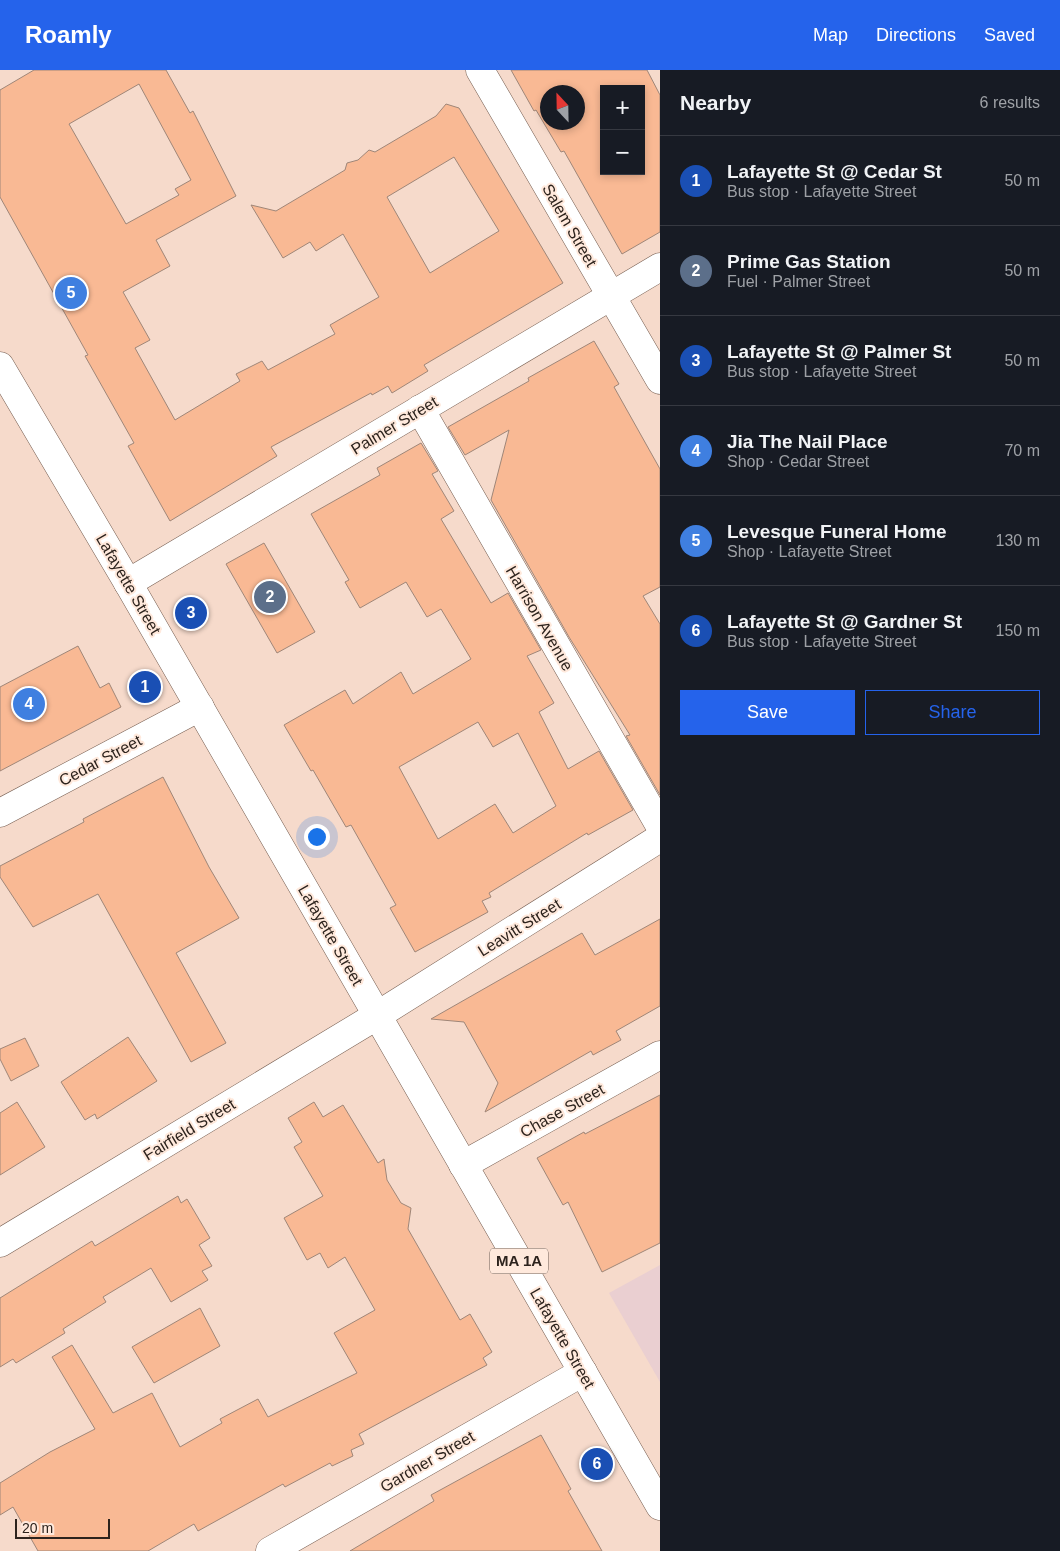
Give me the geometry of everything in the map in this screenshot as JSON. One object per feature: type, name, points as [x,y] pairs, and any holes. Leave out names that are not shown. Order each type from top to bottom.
[{"type":"main road","name":"Salem Street","points":[[480,70],[660,380]]},
{"type":"main road","name":"Palmer Street","points":[[128,583],[660,267]]},
{"type":"main road","name":"Lafayette Street","points":[[0,366],[200,707],[660,1506]]},
{"type":"main road","name":"Harrison Avenue","points":[[420,410],[660,826]]},
{"type":"main road","name":"Cedar Street","points":[[0,813],[200,707]]},
{"type":"main road","name":"Leavitt Street","points":[[378,1015],[660,838]]},
{"type":"main road","name":"Fairfield Street","points":[[0,1243],[378,1015]]},
{"type":"main road","name":"Chase Street","points":[[464,1164],[660,1055]]},
{"type":"main road","name":"Gardner Street","points":[[270,1551],[583,1372]]},
{"type":"shaded area","points":[[660,1265],[660,1382],[609,1293]]},
{"type":"building","points":[[34,70],[166,70],[190,113],[193,111],[236,196],[156,240],[170,266],[123,292],[150,340],[135,348],[175,420],[240,381],[236,374],[262,361],[268,370],[335,334],[330,325],[379,297],[343,234],[316,251],[310,242],[283,258],[251,205],[276,211],[345,170],[347,163],[358,160],[369,150],[375,152],[436,116],[446,104],[459,108],[563,283],[424,365],[428,371],[392,393],[388,386],[372,395],[371,393],[271,447],[277,456],[170,521],[128,446],[134,443],[85,356],[88,355],[0,197],[0,90]],"holes":[[[139,84],[191,180],[175,189],[179,195],[126,224],[69,124]],[[454,157],[499,231],[430,273],[387,197]]]},
{"type":"building","points":[[511,70],[647,70],[660,95],[660,232],[622,254],[564,151],[561,152],[548,130],[585,130],[585,85],[540,85],[540,117],[536,110],[534,111]]},
{"type":"building","points":[[594,341],[619,384],[614,387],[660,469],[660,587],[643,596],[660,624],[660,795],[626,736],[630,735],[569,637],[491,500],[509,430],[465,455],[448,427],[529,381],[528,378]]},
{"type":"building","points":[[421,443],[438,471],[432,474],[454,511],[441,519],[491,603],[508,593],[541,650],[527,656],[554,703],[539,712],[568,769],[599,751],[633,810],[588,835],[587,833],[489,893],[491,897],[482,901],[488,912],[415,952],[390,908],[396,905],[351,825],[346,827],[284,725],[345,690],[353,704],[401,672],[413,694],[471,659],[441,609],[427,617],[406,582],[360,608],[345,582],[349,580],[311,514],[380,475],[377,468]],"holes":[[[478,722],[493,747],[518,733],[556,806],[513,833],[495,804],[438,839],[399,767]]]},
{"type":"building","points":[[264,543],[315,632],[277,653],[226,564]]},
{"type":"building","points":[[78,646],[100,688],[109,683],[121,707],[0,771],[0,687]]},
{"type":"building","points":[[163,777],[209,867],[239,918],[176,953],[226,1043],[191,1062],[98,894],[33,927],[0,877],[0,866],[84,822],[83,819]]},
{"type":"building","points":[[660,919],[660,1006],[616,1031],[621,1040],[593,1055],[591,1051],[485,1112],[498,1083],[464,1022],[431,1019],[582,933],[595,955]]},
{"type":"building","points":[[128,1037],[157,1081],[97,1119],[95,1114],[85,1120],[61,1082]]},
{"type":"building","points":[[25,1038],[39,1066],[11,1081],[0,1059],[0,1049]]},
{"type":"building","points":[[660,1095],[660,1243],[602,1272],[568,1202],[563,1205],[537,1158],[584,1132],[585,1134]]},
{"type":"building","points":[[17,1102],[45,1147],[0,1175],[0,1113]]},
{"type":"building","points":[[314,1102],[323,1117],[343,1105],[378,1163],[384,1159],[387,1180],[401,1203],[411,1208],[408,1229],[460,1320],[470,1314],[492,1352],[483,1358],[487,1365],[359,1434],[364,1444],[351,1450],[353,1456],[332,1466],[330,1463],[285,1487],[283,1484],[198,1531],[194,1524],[148,1551],[38,1551],[13,1507],[0,1515],[0,1483],[50,1452],[95,1429],[52,1357],[72,1345],[113,1413],[152,1393],[180,1447],[222,1423],[220,1419],[258,1399],[268,1417],[357,1373],[334,1333],[375,1310],[345,1257],[328,1268],[320,1253],[307,1260],[284,1218],[323,1196],[294,1147],[302,1142],[288,1118]]},
{"type":"building","points":[[178,1196],[181,1203],[187,1199],[210,1238],[199,1245],[212,1266],[202,1271],[208,1280],[171,1302],[151,1268],[103,1297],[106,1302],[63,1329],[65,1333],[16,1363],[13,1359],[0,1367],[0,1298],[92,1241],[95,1246]]},
{"type":"building","points":[[200,1308],[220,1346],[154,1383],[132,1347]]},
{"type":"building","points":[[541,1435],[571,1489],[568,1491],[602,1551],[350,1551],[434,1501],[431,1495]]},
{"type":"place","name":"Levesque Funeral Home","points":[[71,293]]},
{"type":"place","name":"Prime Gas Station","points":[[270,597]]},
{"type":"place","name":"Lafayette St @ Palmer St","points":[[191,613]]},
{"type":"place","name":"Lafayette St @ Cedar St","points":[[145,687]]},
{"type":"place","name":"Jia The Nail Place","points":[[29,704]]},
{"type":"place","name":"Lafayette St @ Gardner St","points":[[597,1464]]}]
